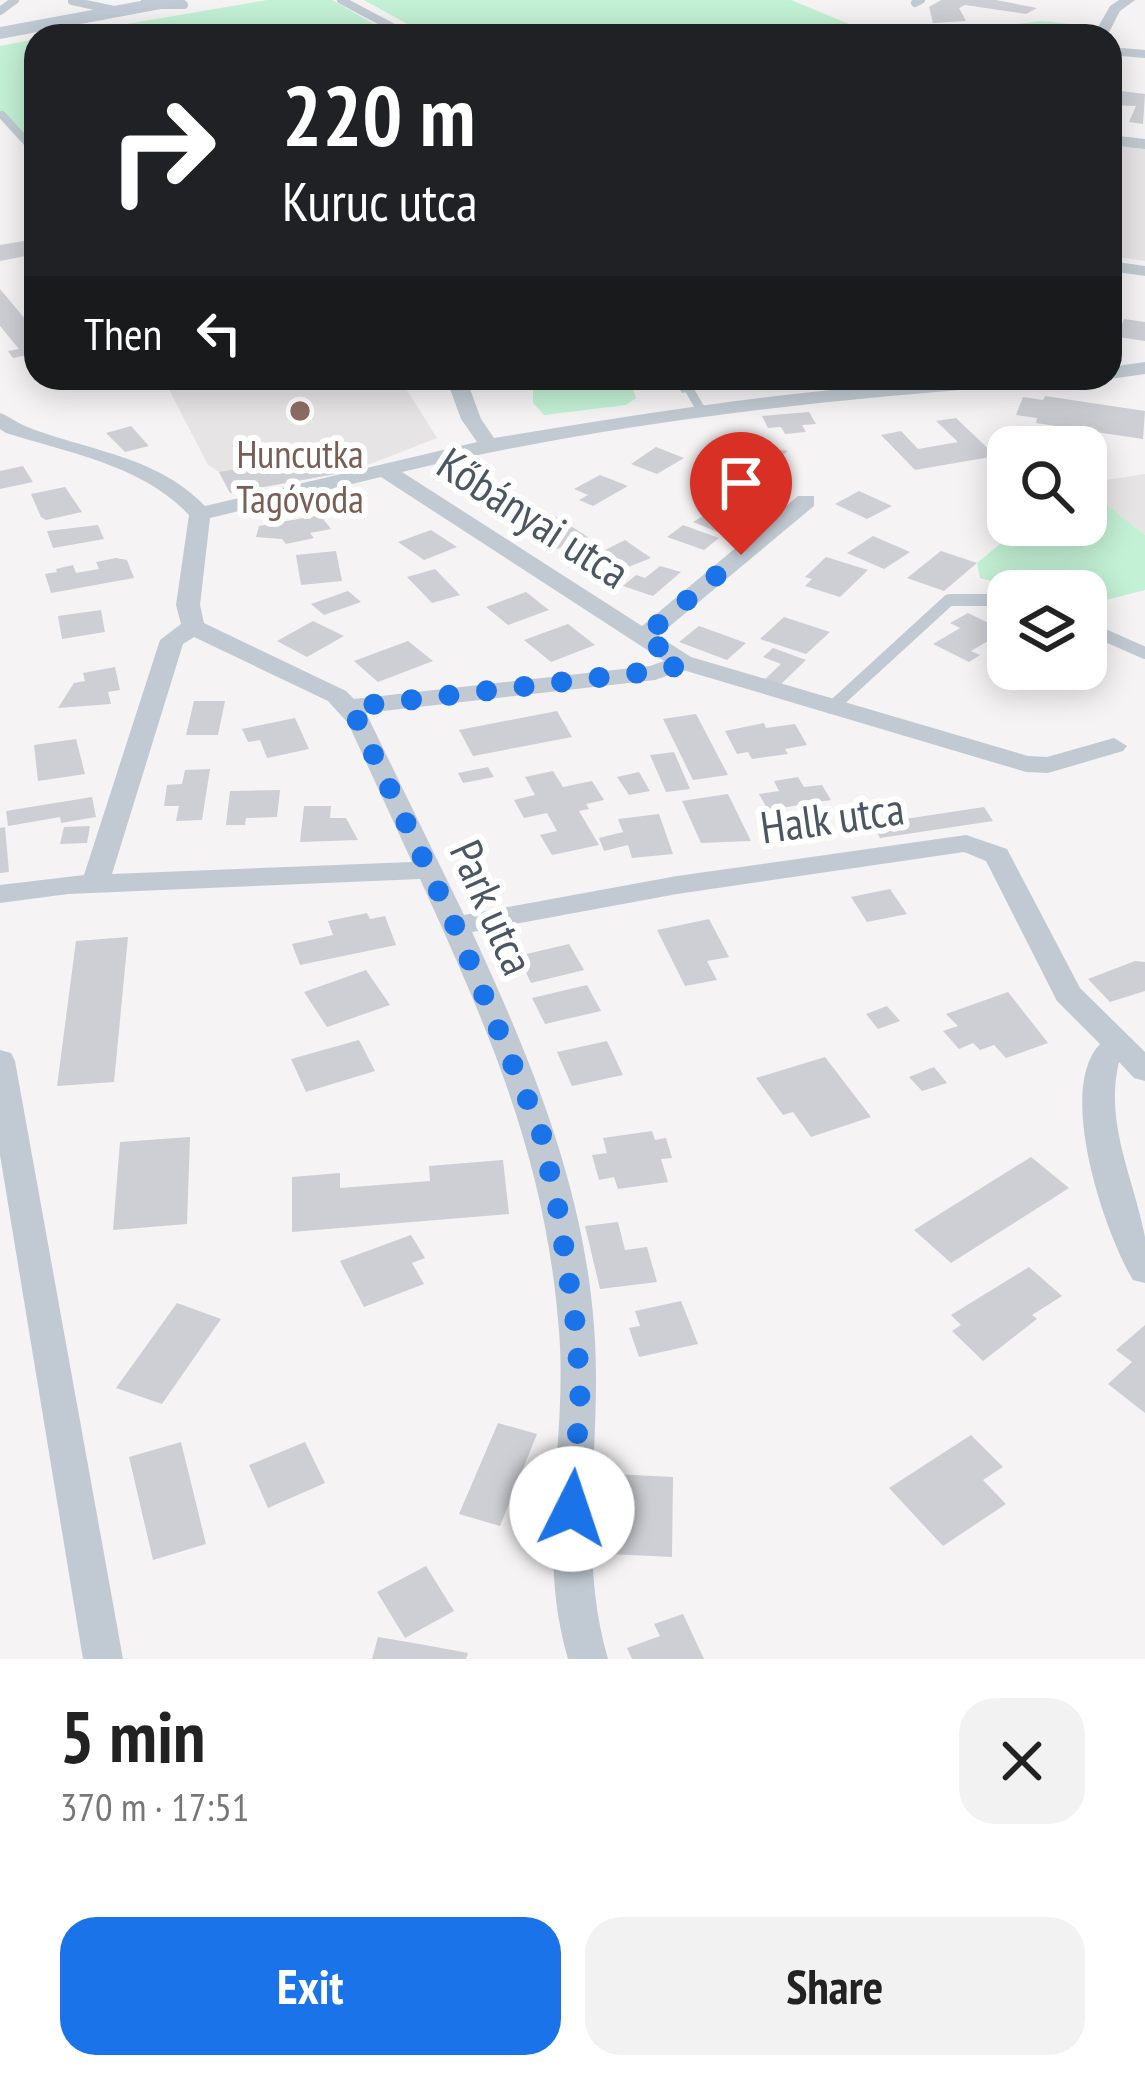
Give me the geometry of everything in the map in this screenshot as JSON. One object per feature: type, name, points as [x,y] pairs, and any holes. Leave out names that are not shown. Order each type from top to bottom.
[{"type":"main road","points":[[55,24],[210,0]]},
{"type":"main road","points":[[53,24],[147,2],[181,3]]},
{"type":"street","points":[[1106,24],[1128,0]]},
{"type":"street","points":[[460,390],[471,419],[489,445]]},
{"type":"street","points":[[200,514],[489,445],[701,410],[865,390]]},
{"type":"street","points":[[1,422],[148,476],[191,502],[200,514],[188,605],[193,627]]},
{"type":"street","name":"Kőbányai utca","points":[[386,471],[682,662],[1026,764],[1048,765],[1114,746]]},
{"type":"street","points":[[643,637],[806,501]]},
{"type":"street","points":[[193,627],[351,707],[655,673],[682,662]]},
{"type":"street","points":[[95,884],[172,640],[193,627]]},
{"type":"street","name":"Park utca","points":[[351,707],[455,926],[541,1132],[577,1335],[580,1399],[568,1582],[574,1622],[588,1659]]},
{"type":"street","name":"Halk utca","points":[[455,926],[631,892],[966,843],[997,855],[1068,994],[1145,1070]]},
{"type":"street","points":[[0,894],[95,884],[428,870]]},
{"type":"street","points":[[1117,1046],[1105,1058],[1100,1076],[1109,1177],[1126,1238],[1145,1270]]},
{"type":"street","points":[[0,1061],[103,1659]]},
{"type":"lane","points":[[0,10],[15,0]]},
{"type":"lane","points":[[340,0],[386,24]]},
{"type":"lane","points":[[51,24],[70,15],[72,1],[116,10]]},
{"type":"lane","points":[[2,115],[24,139]]},
{"type":"lane","points":[[689,390],[701,410]]},
{"type":"lane","points":[[831,708],[949,600],[987,601]]},
{"type":"lane","points":[[1107,636],[1145,653]]},
{"type":"shaded area","points":[[1122,144],[1145,147],[1145,261],[1122,258]]},
{"type":"shaded area","name":"Huncutka Tagóvoda","points":[[169,390],[407,390],[437,438],[352,471],[230,493],[219,472],[208,465]]},
{"type":"shaded area","points":[[1145,474],[1145,535],[1107,505],[1107,480]]},
{"type":"green space","points":[[267,0],[332,0],[374,24],[126,24]]},
{"type":"green space","points":[[364,0],[791,0],[849,24],[407,24]]},
{"type":"green space","points":[[24,41],[24,140],[0,115],[0,46]]},
{"type":"green space","points":[[533,390],[633,390],[636,398],[626,405],[544,415],[533,403]]},
{"type":"green space","points":[[1107,505],[1145,535],[1145,590],[1107,600],[1107,570],[987,570],[987,580],[980,578],[977,563],[998,546],[1107,546]]},
{"type":"building","points":[[941,0],[996,0],[1037,8],[1026,14],[965,5],[959,8],[966,21],[933,23],[929,7]]},
{"type":"building","points":[[1122,91],[1145,94],[1143,124],[1129,122],[1136,106],[1122,105]]},
{"type":"building","points":[[24,241],[24,256],[0,261],[0,245]]},
{"type":"building","points":[[0,289],[24,318],[24,356],[13,358],[8,351],[19,349],[0,326]]},
{"type":"building","points":[[1124,319],[1145,322],[1145,341],[1122,338]]},
{"type":"building","points":[[1045,396],[1145,411],[1143,439],[1107,434],[1107,426],[1056,426],[1016,415],[1023,397],[1043,400]]},
{"type":"building","points":[[809,412],[816,424],[802,425],[806,432],[785,434],[781,427],[768,428],[762,416]]},
{"type":"building","points":[[956,418],[987,447],[987,458],[915,470],[881,435],[901,431],[918,449],[958,442],[936,421]]},
{"type":"building","points":[[131,426],[149,446],[125,452],[106,433]]},
{"type":"building","points":[[742,440],[788,451],[757,473],[719,456]]},
{"type":"building","points":[[656,447],[684,458],[657,474],[631,464]]},
{"type":"building","points":[[339,451],[352,471],[230,493],[219,472]]},
{"type":"building","points":[[23,466],[33,482],[0,489],[0,471]]},
{"type":"building","points":[[600,475],[628,486],[593,506],[579,500],[588,495],[574,489]]},
{"type":"building","points":[[744,483],[774,498],[749,514],[712,500]]},
{"type":"building","points":[[490,484],[521,503],[497,511],[471,490]]},
{"type":"building","points":[[65,487],[82,512],[41,517],[31,494]]},
{"type":"building","points":[[859,491],[892,506],[867,519],[835,504]]},
{"type":"building","points":[[714,509],[746,521],[725,535],[693,522]]},
{"type":"building","points":[[320,515],[331,529],[310,533],[314,538],[286,544],[282,539],[256,537],[259,526]]},
{"type":"building","points":[[555,516],[588,537],[557,549],[524,528]]},
{"type":"building","points":[[98,525],[104,539],[53,548],[47,531]]},
{"type":"building","points":[[683,525],[719,538],[704,550],[667,537]]},
{"type":"building","points":[[431,530],[457,547],[424,560],[398,542]]},
{"type":"building","points":[[873,536],[910,552],[884,569],[847,553]]},
{"type":"building","points":[[625,540],[651,558],[613,573],[593,556]]},
{"type":"building","points":[[336,551],[342,581],[301,585],[296,555]]},
{"type":"building","points":[[941,551],[977,563],[944,591],[907,578]]},
{"type":"building","points":[[826,557],[868,570],[840,597],[805,586],[812,579],[805,577]]},
{"type":"building","points":[[127,560],[134,578],[51,593],[45,574],[73,565],[76,573],[99,569],[96,562]]},
{"type":"building","points":[[660,566],[681,572],[653,596],[623,586],[636,575],[645,578]]},
{"type":"building","points":[[435,569],[460,595],[432,603],[407,577]]},
{"type":"building","points":[[348,591],[361,602],[324,615],[311,604]]},
{"type":"building","points":[[526,592],[549,610],[508,625],[486,607]]},
{"type":"building","points":[[101,610],[105,632],[62,639],[58,616]]},
{"type":"building","points":[[968,613],[987,622],[987,642],[971,651],[980,655],[969,662],[933,644],[960,628],[950,623]]},
{"type":"building","points":[[784,617],[830,632],[806,654],[760,639]]},
{"type":"building","points":[[313,621],[344,636],[307,657],[277,641]]},
{"type":"building","points":[[568,624],[595,645],[551,662],[524,640]]},
{"type":"building","points":[[699,626],[746,643],[727,660],[679,642]]},
{"type":"building","points":[[408,641],[433,661],[378,682],[354,661]]},
{"type":"building","points":[[773,648],[806,660],[780,685],[765,679],[781,664],[763,657]]},
{"type":"building","points":[[115,667],[120,690],[108,692],[111,704],[58,708],[74,683],[85,681],[83,673]]},
{"type":"building","points":[[194,701],[225,701],[218,735],[186,735]]},
{"type":"building","points":[[557,711],[572,737],[473,756],[459,730]]},
{"type":"building","points":[[696,714],[728,775],[693,780],[663,719]]},
{"type":"building","points":[[295,718],[309,749],[267,758],[260,740],[248,742],[242,729]]},
{"type":"building","points":[[764,723],[766,728],[795,724],[807,745],[785,749],[788,754],[752,759],[748,752],[737,754],[725,731]]},
{"type":"building","points":[[76,739],[85,774],[38,781],[34,745]]},
{"type":"building","points":[[674,752],[690,789],[666,792],[650,755]]},
{"type":"building","points":[[488,767],[494,777],[463,783],[458,773]]},
{"type":"building","points":[[210,769],[202,820],[176,821],[179,806],[164,806],[167,785],[182,784],[185,770]]},
{"type":"building","points":[[553,771],[563,787],[592,781],[604,800],[579,811],[599,845],[552,855],[540,835],[557,831],[547,813],[524,818],[514,800],[535,795],[525,777]]},
{"type":"building","points":[[639,772],[650,791],[629,795],[617,777]]},
{"type":"building","points":[[798,777],[804,787],[822,785],[831,800],[768,810],[759,794],[779,791],[774,781]]},
{"type":"building","points":[[280,790],[277,817],[246,818],[245,825],[226,825],[230,791]]},
{"type":"building","points":[[728,794],[751,841],[701,843],[682,801]]},
{"type":"building","points":[[92,797],[96,817],[61,823],[60,817],[8,826],[6,811]]},
{"type":"building","points":[[304,806],[331,806],[330,818],[346,818],[358,840],[300,842]]},
{"type":"building","points":[[984,807],[993,821],[880,838],[872,824]]},
{"type":"building","points":[[659,814],[673,854],[632,858],[628,845],[604,851],[599,838],[623,832],[618,819]]},
{"type":"building","points":[[90,826],[87,843],[60,844],[64,827]]},
{"type":"building","points":[[5,827],[9,872],[0,873],[0,828]]},
{"type":"building","points":[[890,889],[907,914],[867,922],[851,897]]},
{"type":"building","points":[[367,913],[370,919],[385,916],[396,945],[300,965],[292,944],[333,935],[328,921]]},
{"type":"building","points":[[709,919],[729,957],[707,961],[717,980],[685,986],[657,930]]},
{"type":"building","points":[[128,937],[114,1082],[57,1086],[76,941]]},
{"type":"building","points":[[569,944],[584,970],[531,983],[518,956]]},
{"type":"building","points":[[1135,961],[1145,962],[1145,991],[1110,1002],[1088,979]]},
{"type":"building","points":[[366,970],[390,1005],[327,1027],[304,992]]},
{"type":"building","points":[[587,985],[601,1011],[545,1024],[532,998]]},
{"type":"building","points":[[1008,992],[1048,1043],[1006,1058],[994,1045],[980,1050],[973,1043],[959,1049],[943,1031],[958,1026],[946,1014]]},
{"type":"building","points":[[887,1006],[900,1021],[878,1029],[866,1014]]},
{"type":"building","points":[[359,1040],[375,1071],[306,1092],[291,1059]]},
{"type":"building","points":[[607,1041],[623,1075],[572,1086],[557,1052]]},
{"type":"building","points":[[825,1057],[871,1117],[811,1137],[793,1112],[783,1115],[756,1078]]},
{"type":"building","points":[[934,1067],[947,1083],[922,1091],[909,1077]]},
{"type":"building","points":[[652,1131],[655,1140],[666,1138],[672,1158],[661,1159],[668,1182],[618,1189],[614,1177],[599,1180],[592,1155],[607,1153],[603,1138]]},
{"type":"building","points":[[190,1137],[187,1224],[113,1230],[120,1142]]},
{"type":"building","points":[[1031,1157],[1069,1188],[951,1263],[914,1230]]},
{"type":"building","points":[[503,1160],[509,1214],[292,1232],[292,1177],[340,1173],[340,1188],[430,1181],[429,1166]]},
{"type":"building","points":[[618,1222],[625,1250],[647,1247],[657,1282],[600,1289],[585,1226]]},
{"type":"building","points":[[411,1235],[425,1258],[412,1263],[424,1284],[364,1307],[340,1261]]},
{"type":"building","points":[[1029,1267],[1062,1296],[1032,1315],[1037,1319],[983,1361],[952,1331],[961,1325],[951,1315]]},
{"type":"building","points":[[681,1301],[698,1344],[639,1357],[629,1328],[640,1326],[635,1311]]},
{"type":"building","points":[[177,1303],[221,1319],[162,1404],[116,1388]]},
{"type":"building","points":[[1145,1325],[1145,1413],[1108,1384],[1132,1362],[1116,1350]]},
{"type":"building","points":[[498,1423],[537,1434],[500,1526],[459,1514]]},
{"type":"building","points":[[971,1435],[1003,1467],[983,1480],[1006,1504],[943,1546],[889,1488]]},
{"type":"building","points":[[181,1442],[206,1544],[153,1560],[129,1457]]},
{"type":"building","points":[[305,1442],[325,1483],[268,1508],[249,1465]]},
{"type":"building","points":[[613,1474],[673,1477],[672,1557],[610,1554]]},
{"type":"building","points":[[426,1566],[454,1611],[405,1638],[377,1592]]},
{"type":"building","points":[[683,1614],[704,1659],[632,1659],[627,1648],[660,1636],[654,1624]]},
{"type":"building","points":[[378,1637],[468,1653],[466,1659],[372,1659]]},
{"type":"place","name":"Huncutka Tagóvoda","points":[[300,411]]},
{"type":"route","points":[[572,1509],[580,1399],[577,1335],[541,1132],[455,926],[351,707],[670,669],[682,662],[643,637],[741,555]]}]
